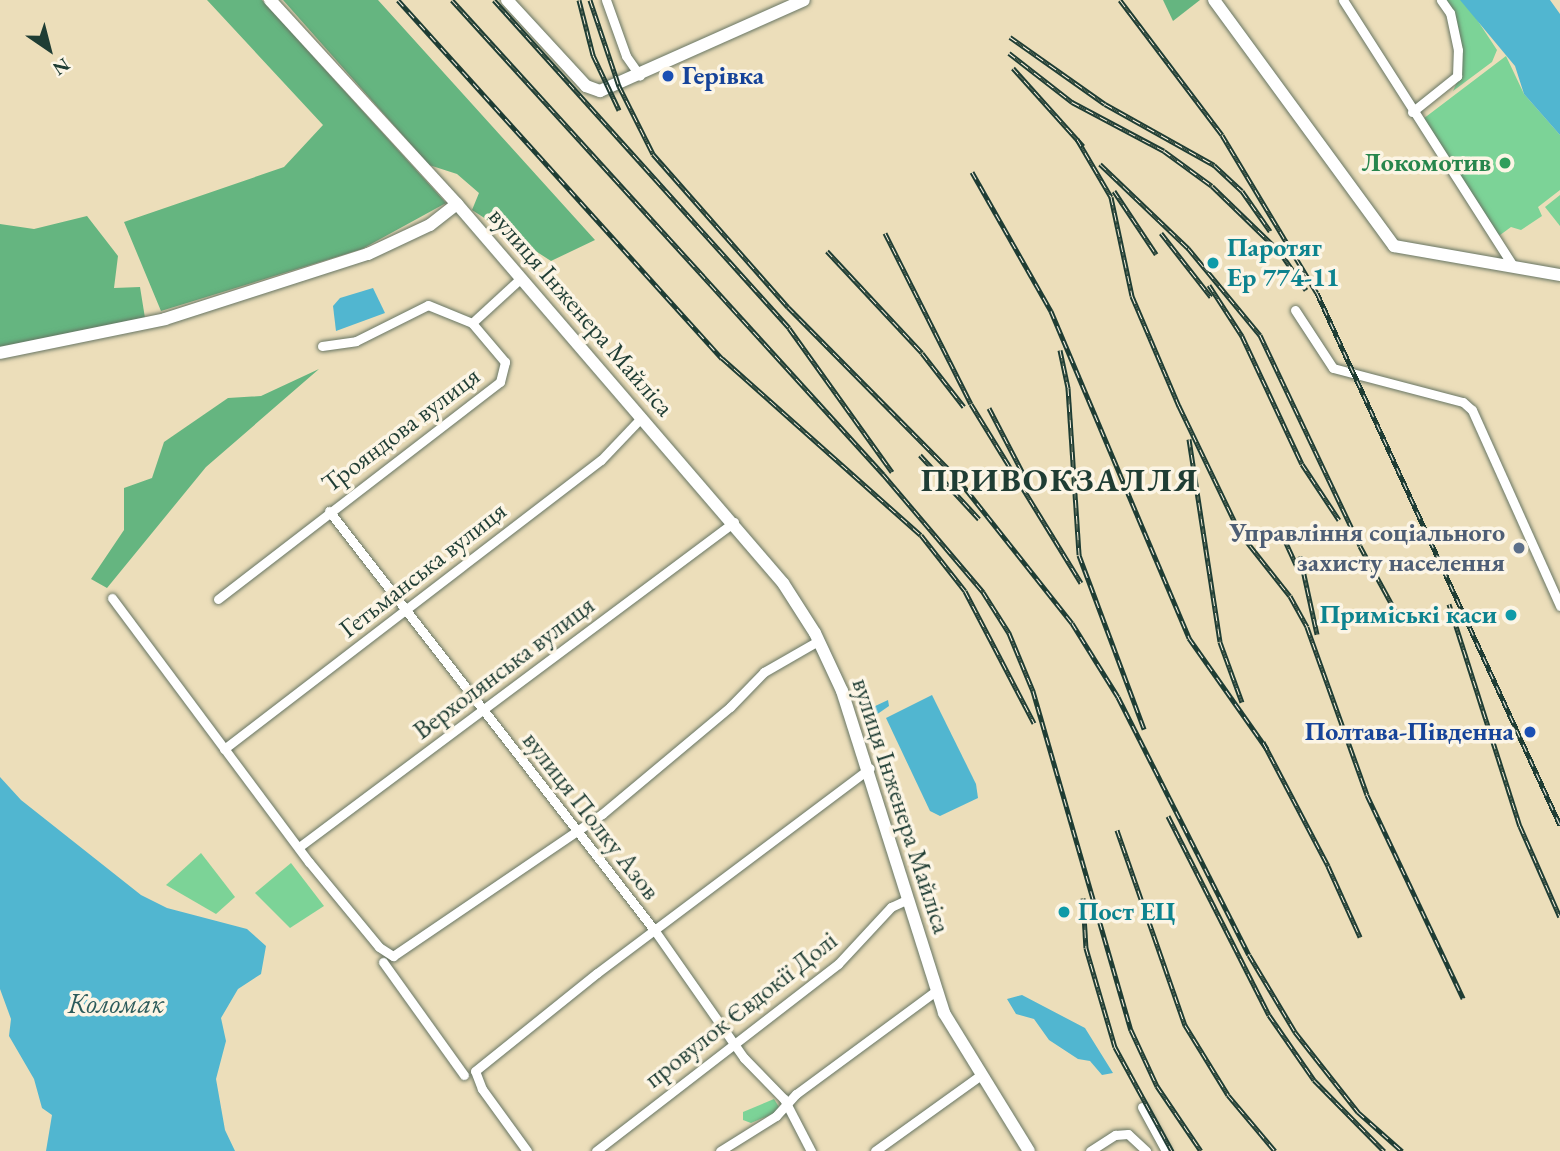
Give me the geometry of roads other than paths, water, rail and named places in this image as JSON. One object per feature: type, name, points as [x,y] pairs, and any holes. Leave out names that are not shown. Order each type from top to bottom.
[{"type":"street","name":"вулиця Інженера Майліса","points":[[270,0],[457,204],[734,522],[783,583],[818,641],[870,768],[944,1013],[1029,1151]]},
{"type":"street","points":[[507,0],[586,86],[600,91],[619,86],[804,0]]},
{"type":"street","points":[[606,0],[626,56],[640,76]]},
{"type":"street","points":[[1214,0],[1394,246],[1560,275]]},
{"type":"street","points":[[1343,0],[1412,113],[1513,265]]},
{"type":"street","points":[[1412,113],[1457,76],[1458,50],[1450,13],[1441,0]]},
{"type":"street","points":[[0,353],[165,319],[368,254],[430,225],[457,204]]},
{"type":"street","name":"Трояндова вулиця","points":[[218,599],[500,382],[505,362],[472,323],[521,278]]},
{"type":"street","points":[[322,346],[356,341],[428,305],[472,323]]},
{"type":"street","points":[[1295,310],[1333,368],[1464,402],[1472,410],[1560,606]]},
{"type":"street","name":"Гетьманська вулиця","points":[[224,749],[601,460],[642,417]]},
{"type":"street","name":"вулиця Полку Азов","points":[[329,511],[655,931],[734,1043],[784,1099],[785,1107],[811,1151]]},
{"type":"street","name":"Верхолянська вулиця","points":[[299,847],[734,522]]},
{"type":"street","points":[[112,598],[299,847],[379,947],[393,956],[519,874],[574,829],[621,799],[730,707],[764,672],[818,641]]},
{"type":"street","points":[[527,1151],[482,1089],[475,1071],[870,768]]},
{"type":"street","name":"провулок Євдокії Долі","points":[[596,1151],[838,964],[891,907],[908,899]]},
{"type":"street","points":[[383,962],[464,1075]]},
{"type":"street","points":[[720,1151],[785,1107],[796,1094],[937,990]]},
{"type":"street","points":[[875,1151],[982,1074]]},
{"type":"street","points":[[1142,1107],[1166,1151]]},
{"type":"street","points":[[1090,1151],[1115,1135],[1128,1134],[1146,1151]]},
{"type":"water","points":[[1460,0],[1550,0],[1560,14],[1560,135],[1524,94],[1515,66]]},
{"type":"water","points":[[373,288],[385,313],[336,331],[333,306],[340,298]]},
{"type":"water","points":[[932,695],[976,784],[978,798],[940,816],[930,811],[886,718]]},
{"type":"water","points":[[888,700],[889,706],[866,722],[871,708]]},
{"type":"water","name":"Коломак","points":[[0,777],[21,800],[141,895],[167,908],[247,929],[266,946],[261,974],[238,989],[221,1018],[226,1041],[216,1079],[225,1130],[235,1151],[46,1151],[52,1115],[42,1108],[34,1079],[9,1036],[11,1019],[0,989]]},
{"type":"water","points":[[1022,995],[1085,1028],[1113,1073],[1102,1075],[1090,1061],[1078,1059],[1049,1040],[1034,1019],[1016,1014],[1007,999]]},
{"type":"railway","points":[[398,0],[722,358],[921,535],[965,591],[1034,723]]},
{"type":"railway","points":[[452,0],[883,474],[983,592],[1009,633],[1033,691],[1131,1030],[1157,1086],[1201,1151]]},
{"type":"railway","points":[[494,0],[789,328],[892,472]]},
{"type":"railway","points":[[579,0],[593,55],[619,110]]},
{"type":"railway","points":[[590,0],[619,86],[653,154],[788,307],[957,478],[1072,623],[1118,697],[1249,955],[1295,1032],[1358,1112],[1402,1151]]},
{"type":"railway","points":[[1120,0],[1222,135],[1317,293],[1560,825]]},
{"type":"railway","points":[[1010,37],[1105,104],[1214,165],[1242,191],[1270,231]]},
{"type":"railway","points":[[1009,53],[1072,102],[1164,151],[1212,186],[1280,252],[1306,290]]},
{"type":"railway","points":[[1013,68],[1083,146]]},
{"type":"railway","points":[[1077,139],[1111,197],[1132,296],[1179,406],[1240,533],[1290,596],[1307,627],[1367,795],[1463,998]]},
{"type":"railway","points":[[1100,164],[1188,248],[1260,335],[1360,546],[1396,612]]},
{"type":"railway","points":[[972,172],[1051,311],[1189,638],[1267,749]]},
{"type":"railway","points":[[1114,191],[1156,254]]},
{"type":"railway","points":[[885,233],[971,404],[1081,583]]},
{"type":"railway","points":[[1161,233],[1211,297]]},
{"type":"railway","points":[[827,251],[922,353],[964,407]]},
{"type":"railway","points":[[1209,285],[1242,336],[1302,464],[1339,520]]},
{"type":"railway","points":[[1060,350],[1068,388],[1079,555],[1144,729]]},
{"type":"railway","points":[[989,408],[1026,479]]},
{"type":"railway","points":[[1189,439],[1220,642],[1242,702]]},
{"type":"railway","points":[[920,455],[979,519]]},
{"type":"railway","points":[[1282,534],[1299,571]]},
{"type":"railway","points":[[1300,556],[1317,634]]},
{"type":"railway","points":[[1449,604],[1520,826],[1560,917]]},
{"type":"railway","points":[[1263,742],[1328,866],[1360,937]]},
{"type":"railway","points":[[1168,816],[1269,1015],[1314,1080],[1384,1151]]},
{"type":"railway","points":[[1117,830],[1185,1025],[1228,1095],[1275,1151]]},
{"type":"railway","points":[[1083,898],[1086,948],[1115,1047],[1172,1151]]},
{"type":"place","name":"Герівка","points":[[668,76]]},
{"type":"place","name":"Локомотив","points":[[1505,163]]},
{"type":"place","name":"Паротяг Ер 774-11","points":[[1213,263]]},
{"type":"place","name":"Управління соціального захисту населення","points":[[1519,548]]},
{"type":"place","name":"Приміські каси","points":[[1511,615]]},
{"type":"place","name":"Полтава-Південна","points":[[1530,732]]},
{"type":"place","name":"Пост ЕЦ","points":[[1064,912]]},
{"type":"district","name":"ПРИВОКЗАЛЛЯ","points":[[1060,480]]}]
